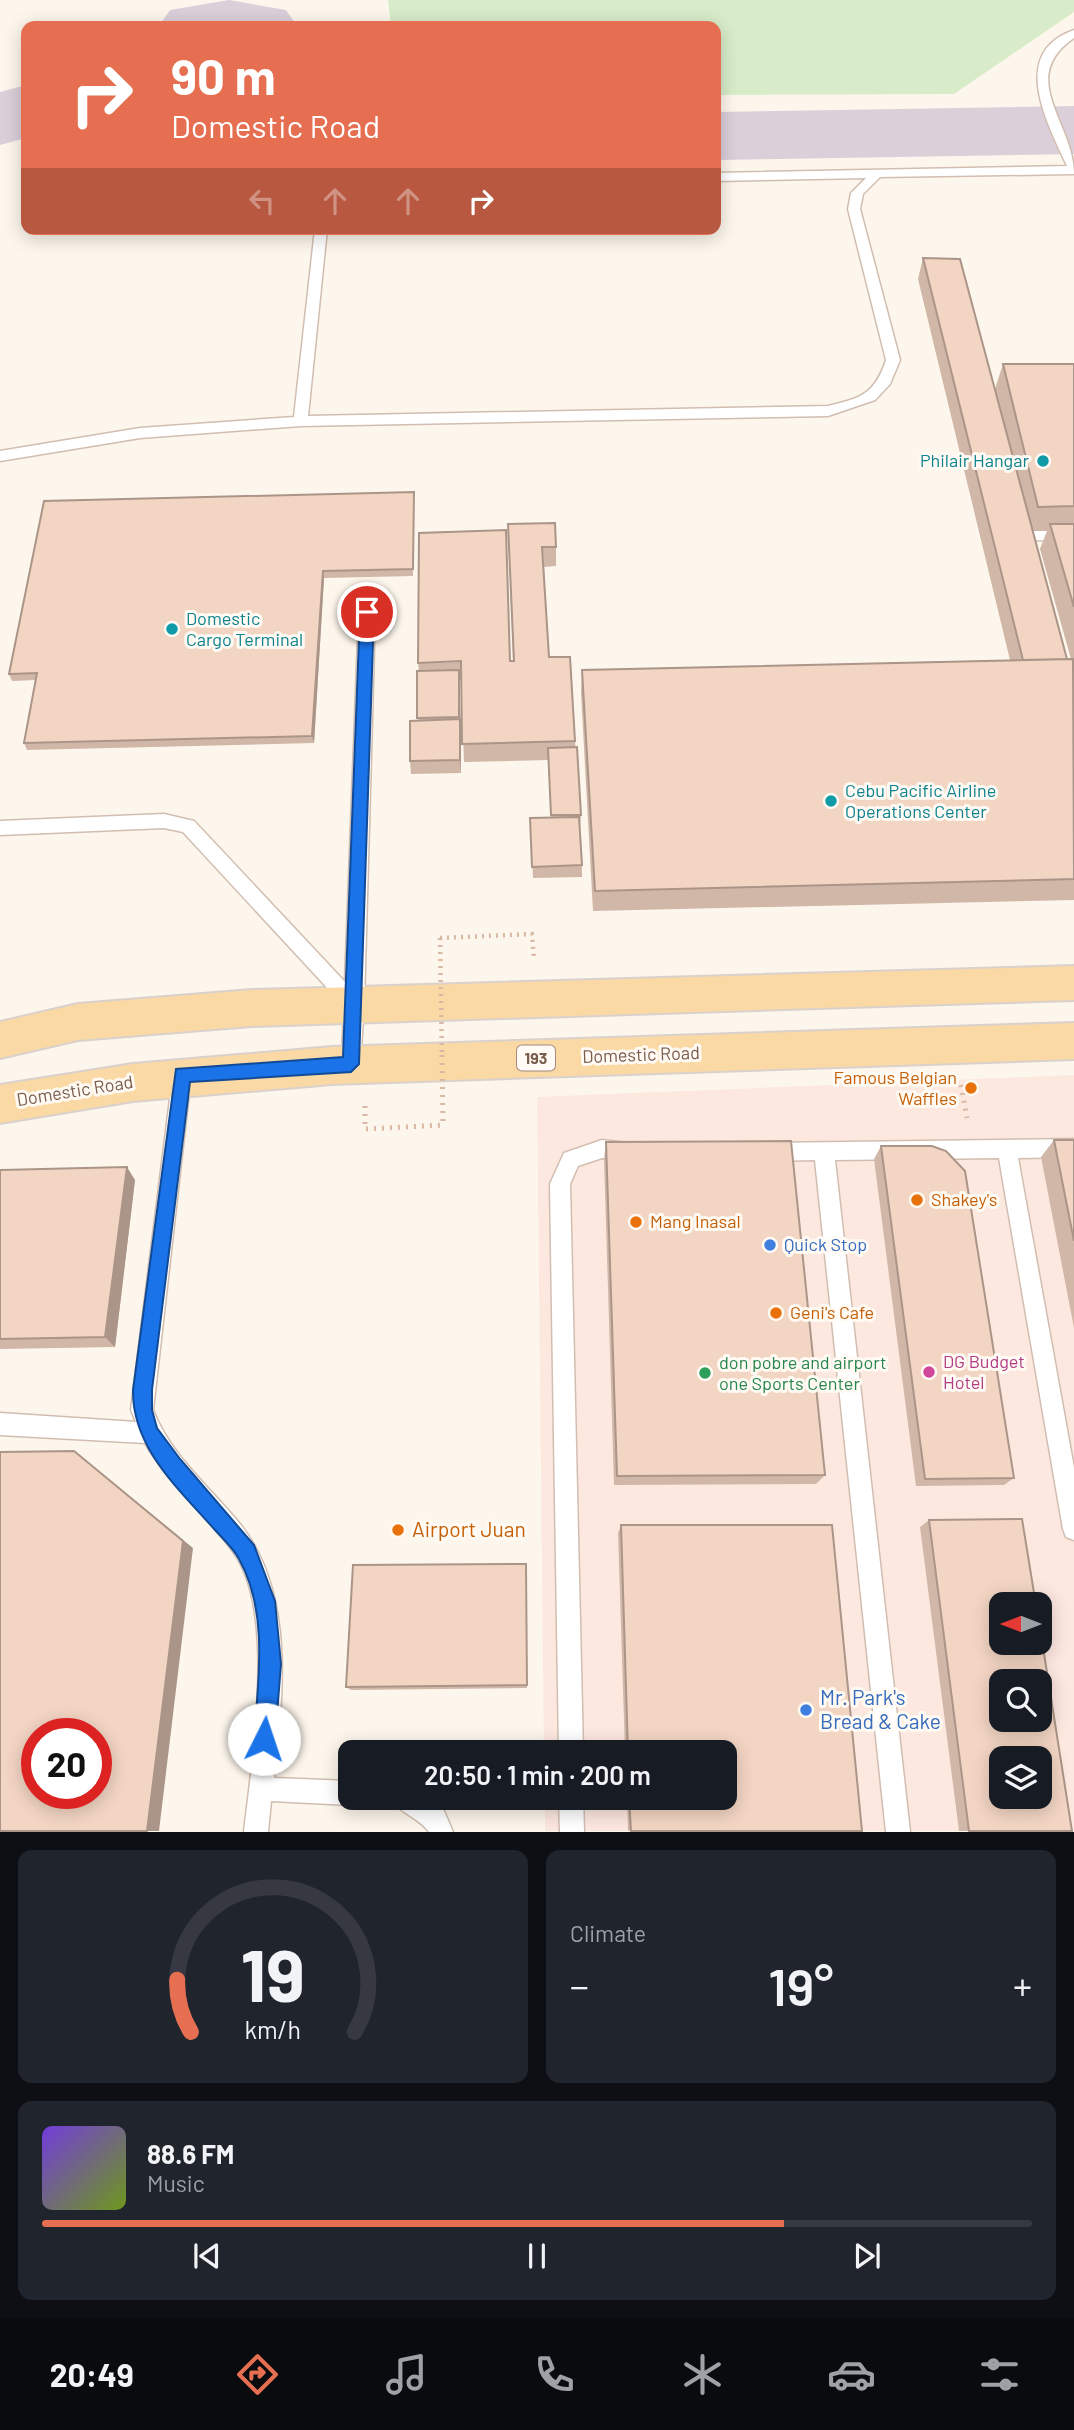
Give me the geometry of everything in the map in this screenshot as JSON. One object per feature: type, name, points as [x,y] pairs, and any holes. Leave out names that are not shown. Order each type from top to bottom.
[{"type":"main road","points":[[0,1040],[78,1022],[252,1008],[537,1002],[1074,983]]},
{"type":"main road","name":"Domestic Road","points":[[0,1104],[75,1089],[182,1075],[358,1064],[1074,1041]]},
{"type":"lane","points":[[721,177],[1074,169],[1058,131],[1042,76],[1044,62],[1055,46],[1074,33]]},
{"type":"lane","points":[[0,456],[140,433],[302,421],[828,411],[867,401],[887,381],[893,360],[853,209],[857,193],[878,173]]},
{"type":"lane","points":[[302,421],[320,235]]},
{"type":"lane","points":[[1034,536],[1074,536]]},
{"type":"lane","points":[[358,1064],[355,1005],[367,612]]},
{"type":"lane","points":[[0,828],[164,821],[188,826],[355,1005]]},
{"type":"lane","points":[[182,1075],[142,1410],[149,1433],[173,1466],[247,1552],[264,1601],[270,1664],[256,1832]]},
{"type":"lane","points":[[755,1151],[1074,1148]]},
{"type":"lane","points":[[570,1740],[560,1184],[571,1159],[602,1149],[643,1150]]},
{"type":"lane","points":[[1007,1149],[1074,1529]]},
{"type":"lane","points":[[824,1152],[898,1832]]},
{"type":"lane","points":[[0,1423],[149,1433]]},
{"type":"lane","points":[[261,1789],[338,1792]]},
{"type":"lane","points":[[425,1810],[440,1826],[442,1832]]},
{"type":"lane","points":[[571,1810],[572,1832]]},
{"type":"path","points":[[358,1064],[365,1129],[443,1125],[440,938],[532,934],[537,1002]]},
{"type":"path","points":[[954,1045],[972,1150]]},
{"type":"shaded area","points":[[1074,1075],[1074,1831],[545,1831],[545,1810],[737,1810],[737,1740],[544,1740],[537,1097]]},
{"type":"green space","points":[[388,0],[1074,0],[1074,12],[954,94],[721,95],[721,21],[390,21]]},
{"type":"building","points":[[923,258],[960,259],[1067,659],[1023,660]]},
{"type":"building","name":"Philair Hangar","points":[[1003,364],[1074,364],[1074,506],[1038,507]]},
{"type":"building","name":"Domestic Cargo Terminal","points":[[414,492],[413,569],[323,571],[312,736],[24,743],[37,673],[9,674],[44,501]]},
{"type":"building","points":[[555,523],[556,547],[542,547],[549,657],[570,657],[575,741],[462,744],[461,661],[418,663],[419,533],[506,530],[510,661],[514,661],[508,524]]},
{"type":"building","points":[[1050,524],[1074,524],[1074,607]]},
{"type":"building","name":"Cebu Pacific Airline Operations Center","points":[[1073,659],[1074,879],[595,891],[582,670]]},
{"type":"building","points":[[459,670],[459,717],[417,718],[417,671]]},
{"type":"building","points":[[460,719],[460,760],[410,761],[410,721]]},
{"type":"building","points":[[577,747],[581,815],[551,815],[548,748]]},
{"type":"building","points":[[579,817],[582,865],[532,867],[530,818]]},
{"type":"building","points":[[1054,1140],[1074,1140],[1074,1241]]},
{"type":"building","points":[[791,1141],[825,1475],[617,1476],[606,1142]]},
{"type":"building","points":[[881,1146],[932,1146],[946,1151],[965,1171],[1014,1478],[925,1479]]},
{"type":"building","points":[[127,1167],[105,1337],[0,1339],[0,1170]]},
{"type":"building","points":[[74,1451],[183,1541],[147,1831],[0,1831],[0,1452]]},
{"type":"building","points":[[1022,1519],[1034,1592],[989,1592],[989,1656],[1044,1656],[1046,1669],[989,1669],[989,1732],[1052,1732],[1052,1704],[1072,1831],[969,1831],[929,1520]]},
{"type":"building","points":[[621,1525],[832,1525],[862,1831],[631,1831],[630,1810],[737,1810],[737,1740],[628,1740]]},
{"type":"building","points":[[526,1564],[527,1685],[346,1687],[353,1565]]},
{"type":"taxiway","points":[[0,121],[21,111]]},
{"type":"taxiway","points":[[721,136],[1074,130]]},
{"type":"place","name":"Philair Hangar","points":[[1043,461]]},
{"type":"place","name":"Domestic Cargo Terminal","points":[[172,629]]},
{"type":"place","name":"Cebu Pacific Airline Operations Center","points":[[831,801]]},
{"type":"place","name":"Famous Belgian Waffles","points":[[971,1088]]},
{"type":"place","name":"Shakey's","points":[[917,1200]]},
{"type":"place","name":"Mang Inasal","points":[[636,1222]]},
{"type":"place","name":"Quick Stop","points":[[770,1245]]},
{"type":"place","name":"Geni's Cafe","points":[[776,1313]]},
{"type":"place","name":"DG Budget Hotel","points":[[929,1372]]},
{"type":"place","name":"don pobre and airport one Sports Center","points":[[705,1373]]},
{"type":"place","name":"Airport Juan","points":[[398,1530]]},
{"type":"place","name":"Mr. Park's Bread & Cake","points":[[806,1710]]},
{"type":"route","points":[[264,1739],[270,1664],[264,1601],[247,1552],[173,1466],[149,1433],[142,1410],[143,1390],[182,1075],[351,1064],[367,612]]}]
